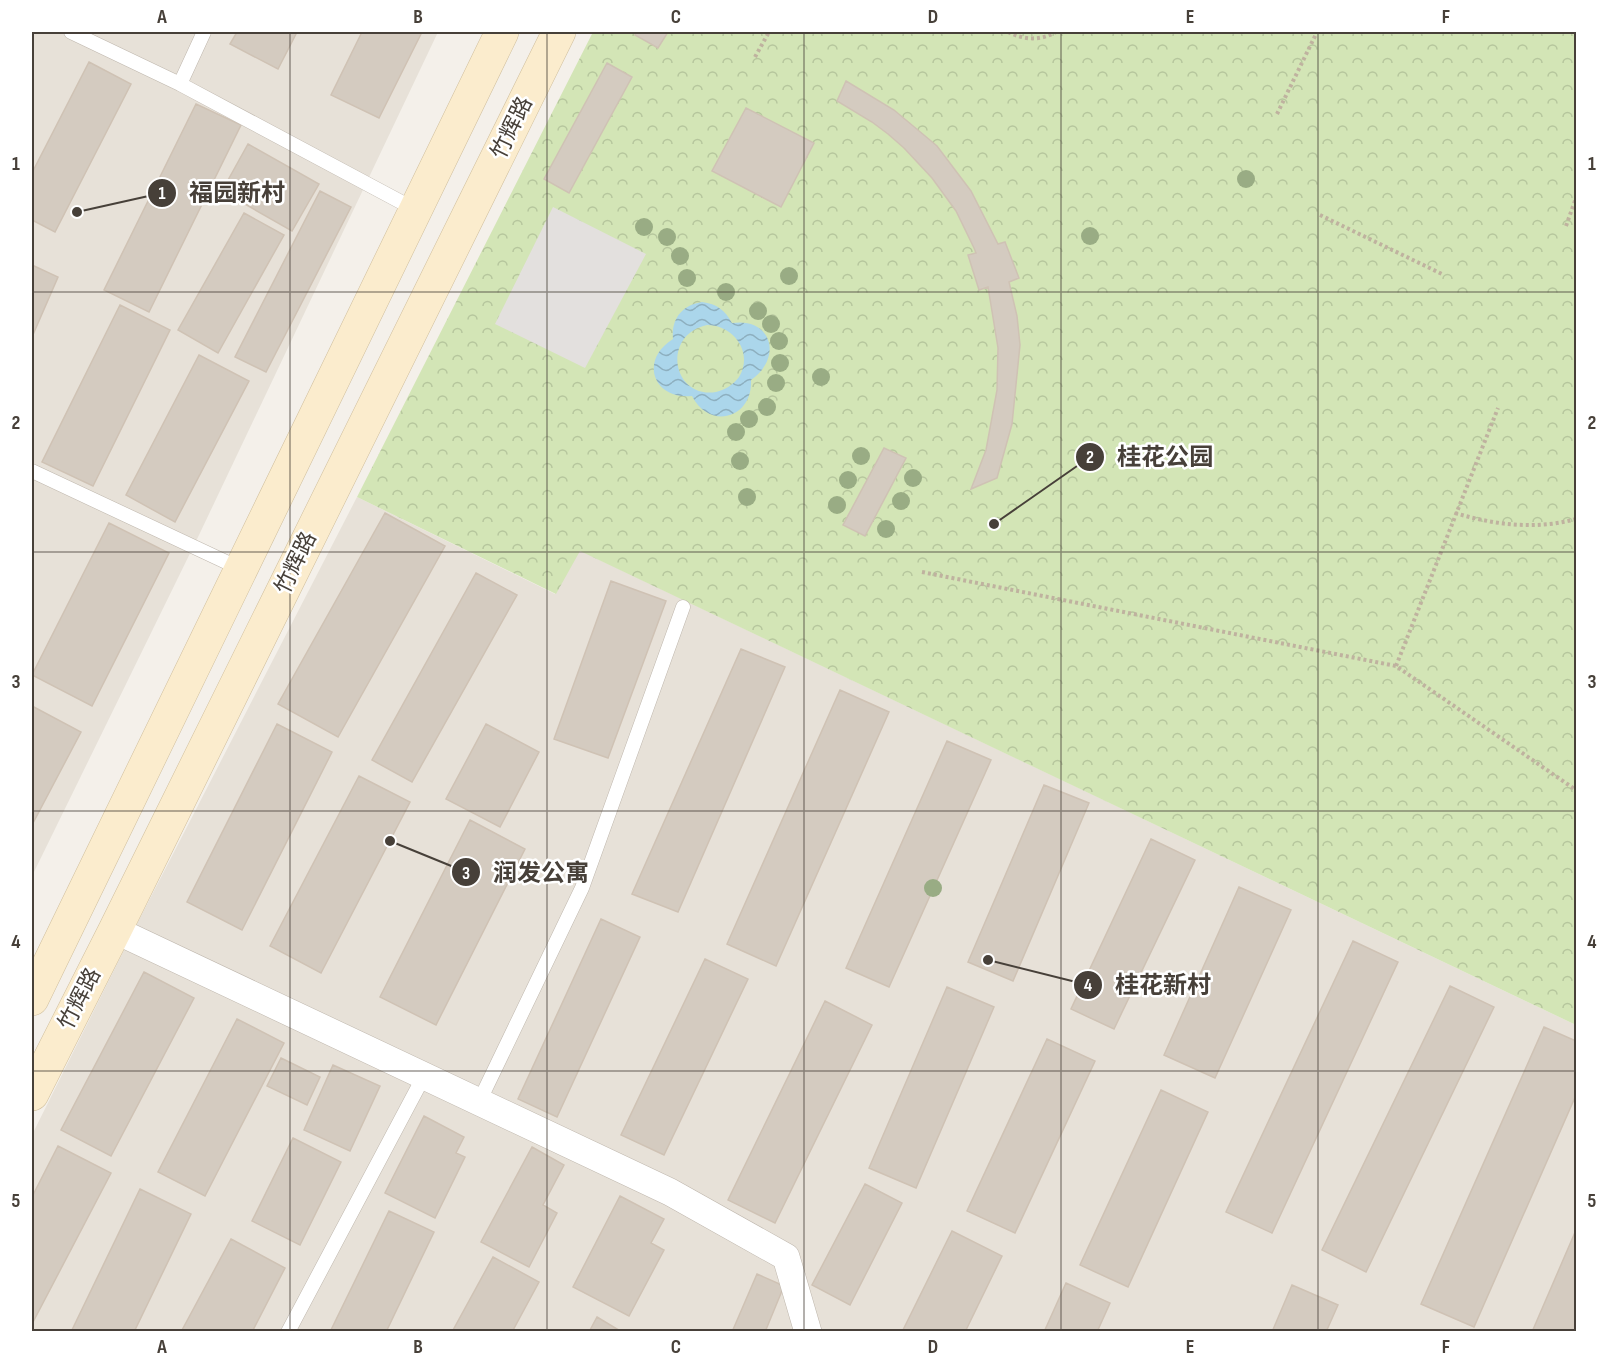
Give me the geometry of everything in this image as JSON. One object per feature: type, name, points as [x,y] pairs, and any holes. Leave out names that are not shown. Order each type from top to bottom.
[{"type":"main road","name":"竹辉路","points":[[32,998],[502,32]]},
{"type":"main road","name":"竹辉路","points":[[32,1094],[560,32]]},
{"type":"main road","points":[[32,998],[70,1019]]},
{"type":"street","points":[[115,930],[670,1192],[786,1257],[808,1332]]},
{"type":"lane","points":[[71,32],[180,84],[416,210]]},
{"type":"lane","points":[[180,84],[204,32]]},
{"type":"lane","points":[[32,471],[241,569]]},
{"type":"lane","points":[[479,1102],[582,888],[683,607]]},
{"type":"lane","points":[[288,1332],[424,1076]]},
{"type":"path","points":[[755,57],[769,32]]},
{"type":"path","points":[[1008,32],[1031,39],[1056,32]]},
{"type":"path","points":[[1277,114],[1317,32]]},
{"type":"path","points":[[1566,226],[1576,198]]},
{"type":"path","points":[[1320,215],[1444,275]]},
{"type":"path","points":[[1396,666],[1498,408]]},
{"type":"path","points":[[1455,513],[1501,524],[1549,524],[1576,519]]},
{"type":"path","points":[[922,572],[1396,666],[1576,790]]},
{"type":"shaded area","points":[[32,32],[438,32],[199,535],[32,876]]},
{"type":"shaded area","points":[[553,207],[646,254],[585,368],[495,324]]},
{"type":"shaded area","points":[[357,497],[555,594],[579,550],[1576,1025],[1576,1331],[32,1331],[32,1135],[139,920]]},
{"type":"green space","points":[[593,32],[1576,32],[1576,1025],[580,551],[556,594],[357,497]]},
{"type":"water","points":[[702,302],[712,304],[723,311],[732,323],[756,326],[764,333],[768,341],[770,351],[767,361],[761,371],[751,380],[750,393],[745,403],[738,411],[729,415],[709,414],[692,396],[679,396],[668,392],[655,377],[656,357],[662,348],[673,339],[676,319],[689,306]],"holes":[[[707,325],[716,326],[733,335],[738,342],[744,358],[743,368],[737,380],[726,388],[716,392],[701,392],[690,386],[682,377],[678,365],[678,352],[683,341],[692,331]]]},
{"type":"building","points":[[237,32],[297,32],[278,69],[230,44]]},
{"type":"building","points":[[362,32],[422,32],[379,118],[331,95]]},
{"type":"building","points":[[637,32],[668,32],[658,48],[635,35]]},
{"type":"building","points":[[89,62],[131,84],[55,232],[32,220],[32,173]]},
{"type":"building","points":[[607,63],[632,77],[569,193],[544,179]]},
{"type":"building","points":[[846,81],[894,110],[937,146],[971,191],[998,244],[1005,242],[1019,278],[1009,282],[1017,316],[1020,345],[1012,424],[997,478],[971,489],[986,450],[997,390],[998,348],[988,287],[979,290],[968,255],[976,253],[974,248],[956,211],[932,178],[888,134],[837,101]]},
{"type":"building","points":[[196,104],[241,125],[149,312],[104,290]]},
{"type":"building","points":[[746,108],[814,143],[781,207],[712,171]]},
{"type":"building","points":[[248,144],[319,184],[292,231],[222,191]]},
{"type":"building","points":[[320,191],[351,207],[266,372],[235,357]]},
{"type":"building","points":[[244,213],[284,235],[218,353],[178,330]]},
{"type":"building","points":[[32,265],[58,277],[32,337]]},
{"type":"building","points":[[120,305],[170,330],[93,486],[42,462]]},
{"type":"building","points":[[199,355],[249,381],[175,522],[126,495]]},
{"type":"building","points":[[884,448],[906,458],[865,536],[843,525]]},
{"type":"building","points":[[385,513],[445,546],[338,737],[278,704]]},
{"type":"building","points":[[109,523],[169,553],[92,706],[32,675]]},
{"type":"building","points":[[476,573],[517,595],[412,782],[372,760]]},
{"type":"building","points":[[611,581],[666,601],[608,758],[554,739]]},
{"type":"building","points":[[741,649],[785,667],[678,912],[632,894]]},
{"type":"building","points":[[840,690],[889,712],[776,966],[727,944]]},
{"type":"building","points":[[32,706],[81,732],[32,825]]},
{"type":"building","points":[[277,724],[332,752],[242,930],[187,902]]},
{"type":"building","points":[[486,724],[539,752],[500,827],[446,799]]},
{"type":"building","points":[[947,741],[991,760],[889,987],[846,968]]},
{"type":"building","points":[[359,776],[410,802],[321,973],[270,946]]},
{"type":"building","points":[[1044,785],[1089,803],[1013,981],[968,962]]},
{"type":"building","points":[[470,820],[525,849],[436,1025],[380,997]]},
{"type":"building","points":[[1151,839],[1195,860],[1114,1029],[1071,1009]]},
{"type":"building","points":[[1239,887],[1291,910],[1215,1078],[1164,1055]]},
{"type":"building","points":[[601,919],[640,937],[557,1117],[518,1099]]},
{"type":"building","points":[[1353,941],[1398,962],[1272,1233],[1226,1212]]},
{"type":"building","points":[[705,959],[748,979],[664,1155],[621,1135]]},
{"type":"building","points":[[144,972],[194,998],[111,1156],[61,1130]]},
{"type":"building","points":[[1450,986],[1494,1007],[1366,1272],[1322,1250]]},
{"type":"building","points":[[947,987],[994,1007],[916,1188],[869,1168]]},
{"type":"building","points":[[825,1001],[872,1025],[775,1223],[728,1200]]},
{"type":"building","points":[[237,1019],[284,1043],[205,1196],[158,1172]]},
{"type":"building","points":[[1544,1027],[1576,1041],[1576,1095],[1474,1327],[1421,1304]]},
{"type":"building","points":[[1047,1039],[1095,1061],[1015,1233],[967,1211]]},
{"type":"building","points":[[281,1058],[320,1077],[307,1105],[267,1086]]},
{"type":"building","points":[[333,1065],[380,1086],[350,1151],[304,1130]]},
{"type":"building","points":[[1161,1090],[1208,1112],[1128,1287],[1080,1265]]},
{"type":"building","points":[[424,1116],[464,1137],[456,1153],[465,1157],[435,1218],[385,1193]]},
{"type":"building","points":[[293,1138],[341,1162],[300,1245],[252,1221]]},
{"type":"building","points":[[58,1146],[111,1173],[32,1324],[32,1197]]},
{"type":"building","points":[[532,1147],[564,1165],[543,1205],[557,1213],[529,1267],[481,1242]]},
{"type":"building","points":[[865,1184],[902,1203],[850,1305],[812,1285]]},
{"type":"building","points":[[140,1189],[191,1214],[134,1332],[71,1332]]},
{"type":"building","points":[[620,1196],[664,1219],[651,1243],[664,1250],[629,1316],[573,1287]]},
{"type":"building","points":[[389,1211],[434,1232],[386,1332],[330,1332]]},
{"type":"building","points":[[1576,1230],[1576,1332],[1532,1332]]},
{"type":"building","points":[[952,1231],[1002,1256],[965,1332],[902,1332]]},
{"type":"building","points":[[231,1239],[285,1268],[252,1332],[181,1332]]},
{"type":"building","points":[[493,1257],[539,1282],[512,1332],[452,1332]]},
{"type":"building","points":[[757,1274],[784,1286],[765,1332],[732,1332]]},
{"type":"building","points":[[1066,1283],[1110,1303],[1097,1332],[1044,1332]]},
{"type":"building","points":[[1292,1285],[1338,1305],[1326,1332],[1272,1332]]},
{"type":"building","points":[[597,1317],[622,1332],[589,1332]]},
{"type":"place","name":"福园新村","points":[[77,212]]},
{"type":"place","name":"桂花公园","points":[[994,524]]},
{"type":"place","name":"润发公寓","points":[[390,841]]},
{"type":"place","name":"桂花新村","points":[[988,960]]}]
